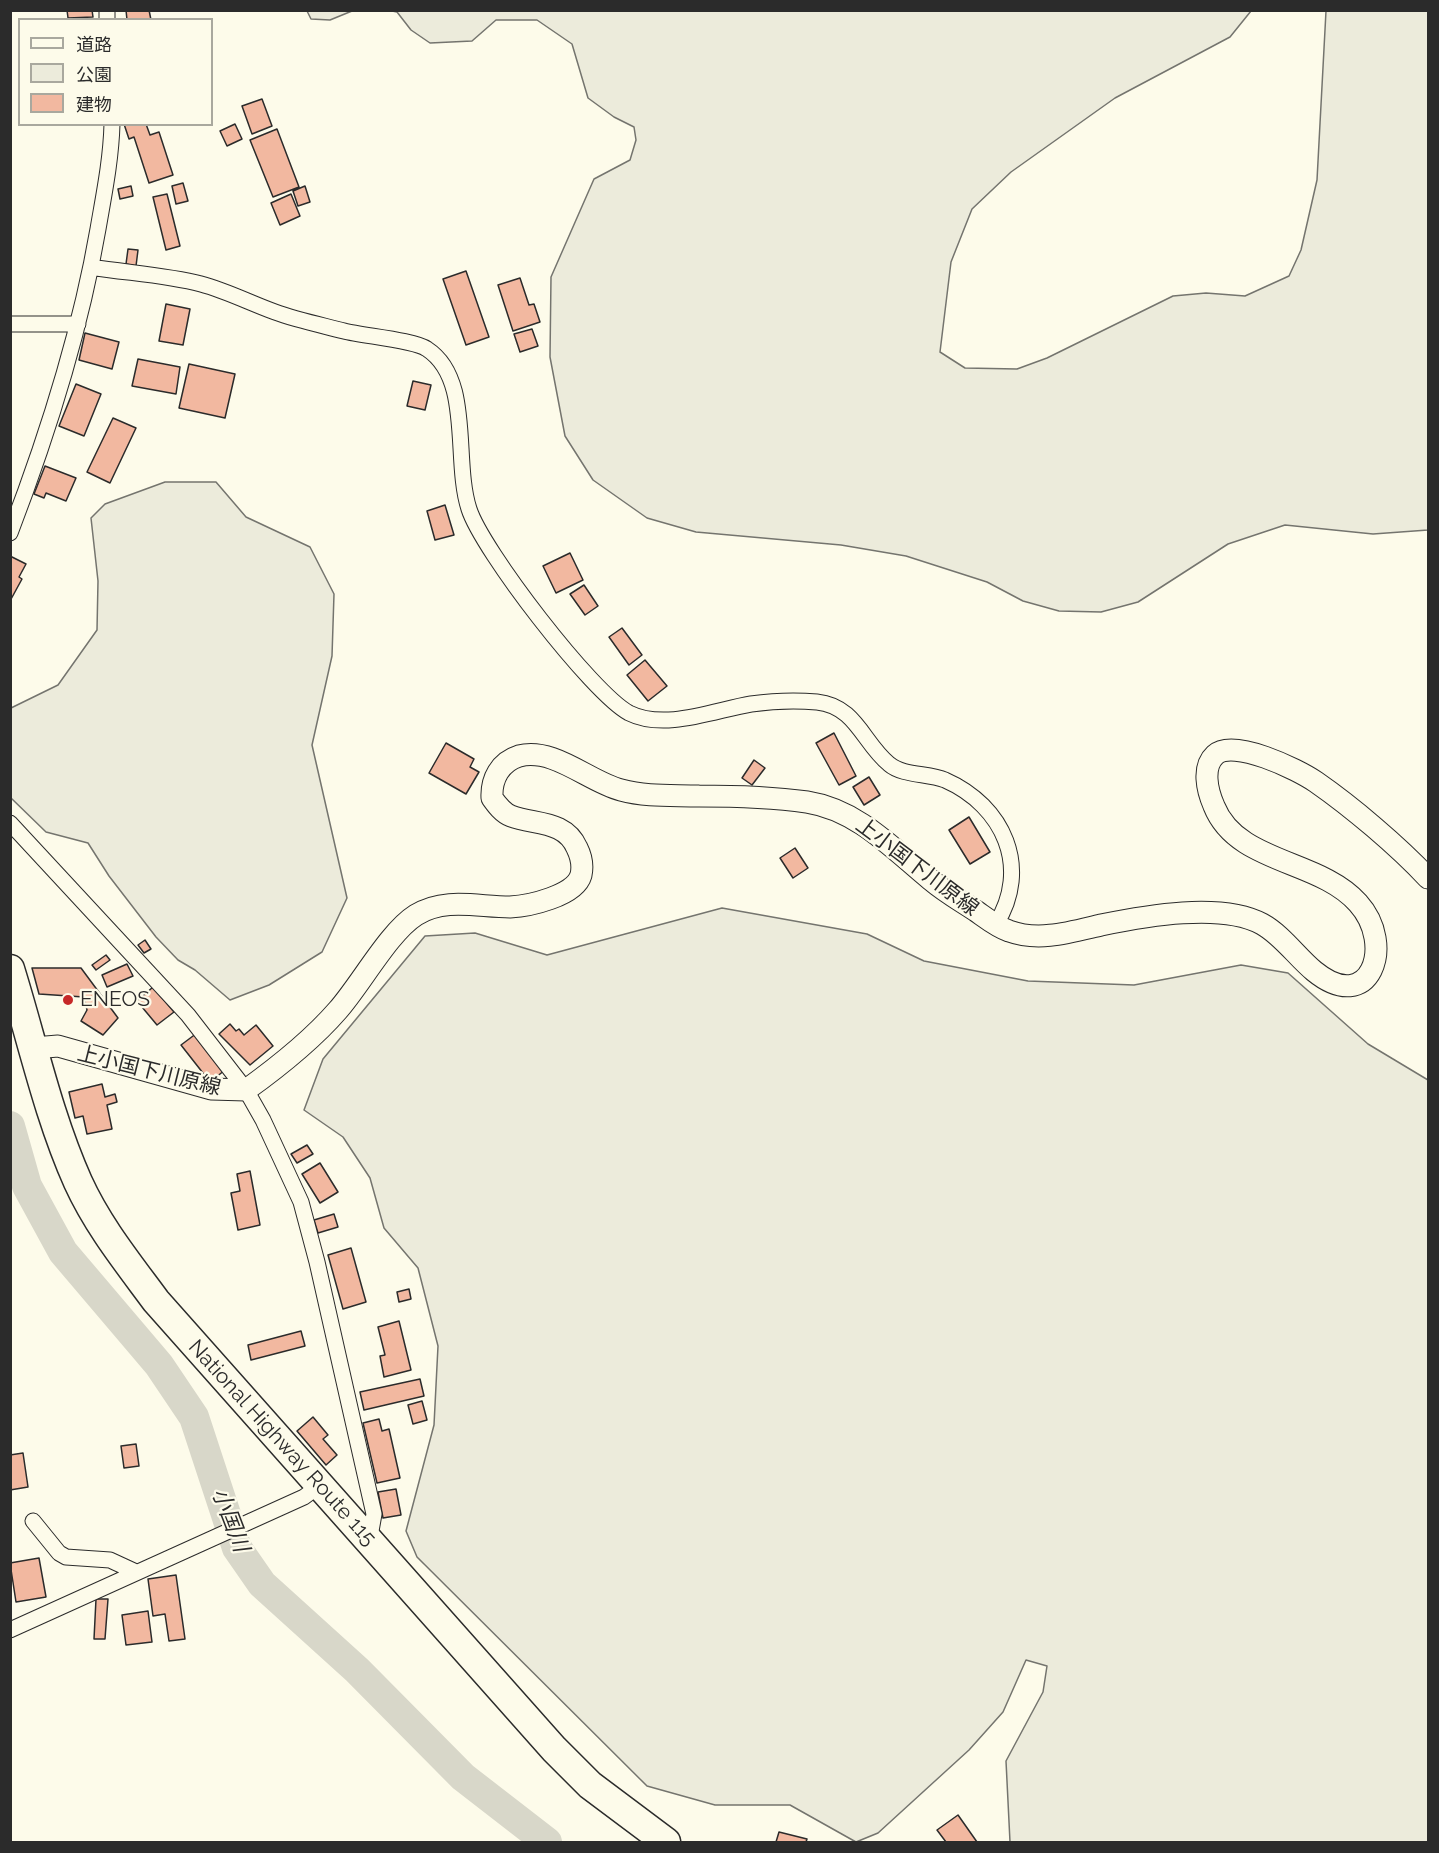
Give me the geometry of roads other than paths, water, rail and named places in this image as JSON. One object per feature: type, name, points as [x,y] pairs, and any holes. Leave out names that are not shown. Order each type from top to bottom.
[{"type":"highway","name":"National Highway Route 115","points":[[10,969],[51,1110],[78,1182],[102,1226],[156,1301],[554,1749],[590,1785],[666,1842]]},
{"type":"main road","name":"上小国下川原線","points":[[34,1048],[57,1046],[211,1089],[234,1092],[246,1090],[313,1036],[338,1011],[393,937],[416,916],[438,907],[468,903],[511,907],[556,897],[570,890],[581,876],[581,857],[574,841],[559,828],[511,816],[492,798],[491,785],[499,770],[518,757],[532,755],[554,760],[609,787],[639,795],[765,797],[829,807],[854,819],[879,836],[935,884],[1009,931],[1036,937],[1131,919],[1205,912],[1245,917],[1266,926],[1317,974],[1336,984],[1351,986],[1360,983],[1371,973],[1378,950],[1374,932],[1361,906],[1340,886],[1294,863],[1256,850],[1232,834],[1214,808],[1207,781],[1208,763],[1219,751],[1231,748],[1268,758],[1314,781],[1402,852],[1428,878]]},
{"type":"street","points":[[10,533],[43,443],[78,324],[108,172],[112,126]]},
{"type":"street","points":[[91,267],[200,284],[303,321],[427,348],[449,374],[457,396],[461,472],[469,509],[476,525],[503,570],[557,638],[611,700],[637,716],[666,720],[756,704],[821,703],[844,712],[861,728],[888,764],[944,780],[970,792],[996,820],[1011,856],[1013,877],[1009,903],[996,924]]},
{"type":"street","points":[[10,324],[78,324]]},
{"type":"street","points":[[10,823],[188,1015],[246,1090],[263,1120],[291,1178],[309,1226],[374,1514],[371,1531],[366,1537]]},
{"type":"street","points":[[10,1630],[304,1497],[319,1486]]},
{"type":"street","points":[[33,1521],[58,1553],[66,1557],[103,1559],[136,1572]]},
{"type":"waterway","name":"小国川","points":[[10,1126],[27,1186],[63,1252],[159,1365],[194,1417],[237,1548],[262,1584],[357,1670],[463,1777],[547,1842]]},
{"type":"place","name":"ENEOS","points":[[68,1000]]}]
